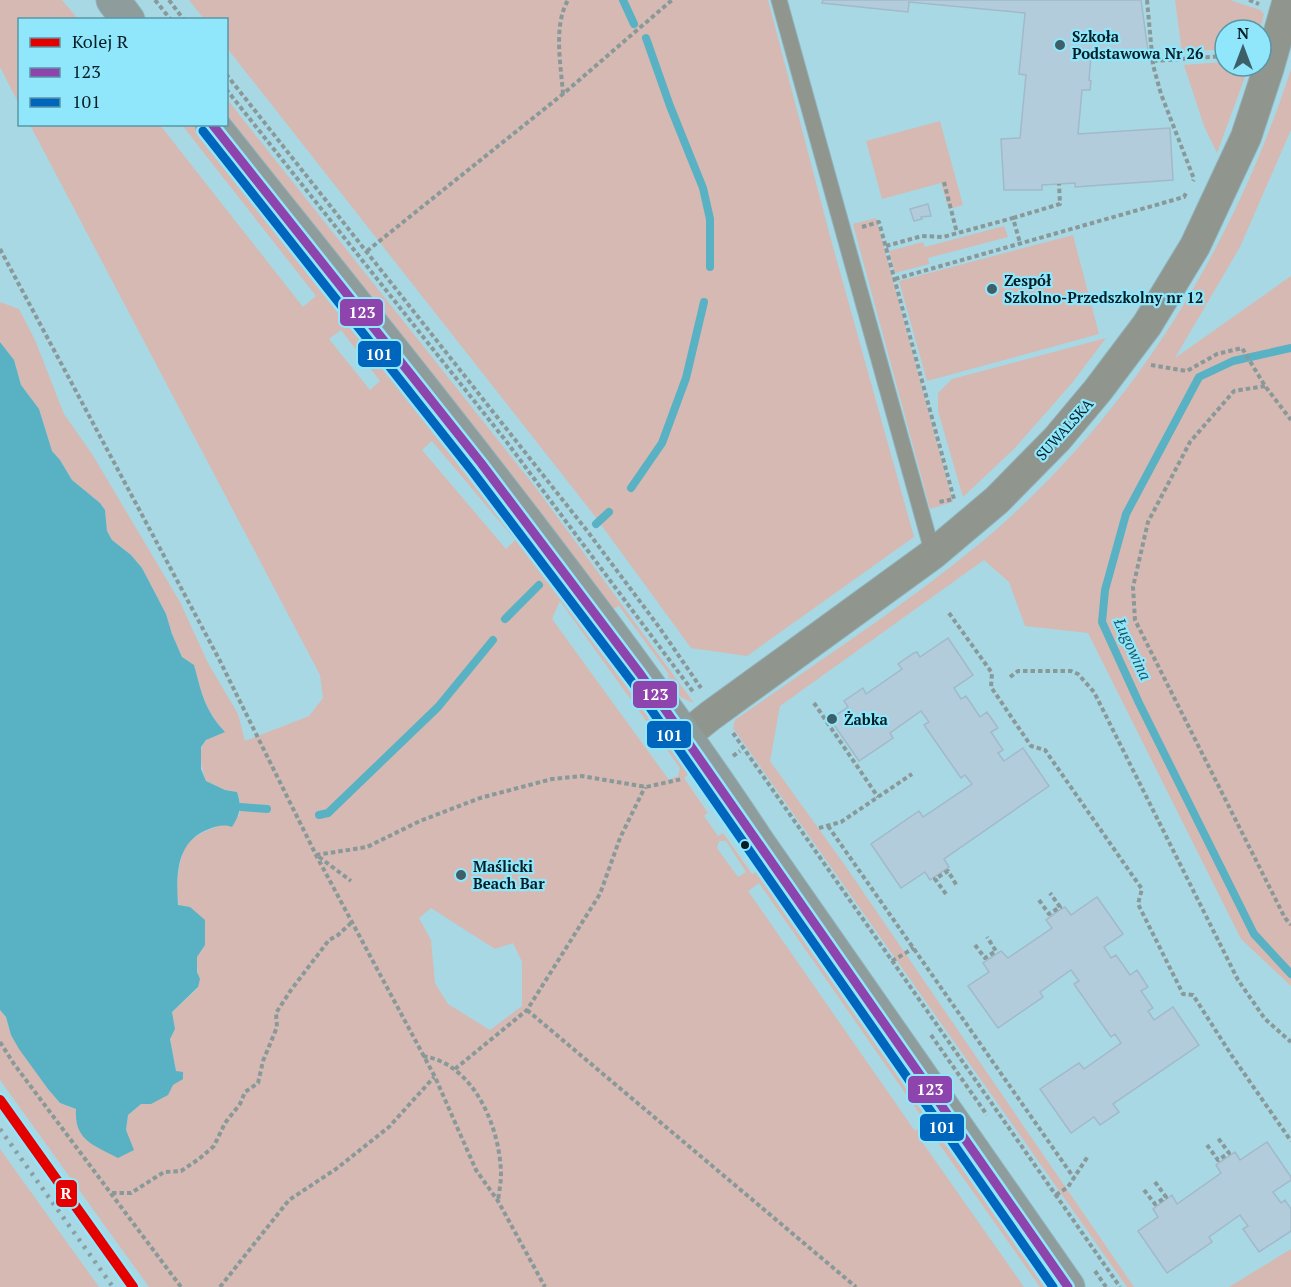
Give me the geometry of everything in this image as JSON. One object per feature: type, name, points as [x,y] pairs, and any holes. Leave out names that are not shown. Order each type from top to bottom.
[{"type":"street","points":[[113,0],[126,18]]},
{"type":"street","name":"SUWALSKA","points":[[685,736],[933,554],[997,500],[1057,439],[1098,390],[1148,325],[1195,246],[1225,185],[1246,137],[1288,0]]},
{"type":"street","points":[[214,126],[494,478],[685,736],[1068,1287]]},
{"type":"lane","points":[[779,0],[933,554]]},
{"type":"path","points":[[155,0],[169,18]]},
{"type":"path","points":[[169,0],[182,18]]},
{"type":"path","points":[[562,94],[560,37],[563,9],[568,0]]},
{"type":"path","points":[[367,250],[562,94],[672,0]]},
{"type":"path","points":[[895,279],[1184,197],[1194,179],[1161,94],[1153,61],[1147,0]]},
{"type":"path","points":[[1153,61],[1213,57]]},
{"type":"path","points":[[228,76],[588,532],[701,689],[709,693]]},
{"type":"path","points":[[944,182],[957,233]]},
{"type":"path","points":[[886,246],[922,236],[943,237],[1060,204],[1059,184]]},
{"type":"path","points":[[1013,218],[1020,243]]},
{"type":"path","points":[[843,232],[879,222],[954,498]]},
{"type":"path","points":[[0,249],[219,659],[316,855],[435,1077],[476,1170],[498,1201],[544,1287]]},
{"type":"path","points":[[1127,352],[1142,362],[1156,367],[1187,371],[1217,354],[1242,348],[1265,386],[1291,420]]},
{"type":"path","points":[[1265,386],[1234,391],[1190,442],[1148,522],[1133,587],[1135,620],[1285,918],[1291,925]]},
{"type":"path","points":[[949,613],[992,673],[991,687],[1031,746],[1045,750],[1137,882],[1142,890],[1138,904],[1183,994],[1193,994],[1232,1056],[1291,1141]]},
{"type":"path","points":[[1010,677],[1018,671],[1071,671],[1078,674],[1094,692],[1238,980],[1265,1019],[1291,1042]]},
{"type":"path","points":[[688,678],[694,677]]},
{"type":"path","points":[[814,703],[878,797]]},
{"type":"path","points":[[730,729],[1120,1287]]},
{"type":"path","points":[[819,828],[841,822],[912,774]]},
{"type":"path","points":[[316,855],[367,847],[420,821],[480,798],[552,779],[582,776],[645,787],[689,779]]},
{"type":"path","points":[[455,1069],[527,1010],[600,894],[620,838],[645,787]]},
{"type":"path","points":[[861,801],[865,806]]},
{"type":"path","points":[[828,826],[1074,1178]]},
{"type":"path","points":[[316,855],[351,881]]},
{"type":"path","points":[[946,894],[935,879],[948,871],[957,886]]},
{"type":"path","points":[[1039,900],[1049,915],[1060,907],[1050,893]]},
{"type":"path","points":[[112,1193],[131,1193],[164,1172],[182,1171],[214,1146],[225,1123],[240,1104],[245,1092],[258,1083],[262,1061],[277,1028],[276,1013],[329,940],[352,922]]},
{"type":"path","points":[[975,945],[985,958],[996,951],[987,937]]},
{"type":"path","points":[[892,961],[914,948]]},
{"type":"path","points":[[527,1010],[856,1287]]},
{"type":"path","points":[[0,1041],[14,1064],[181,1287]]},
{"type":"path","points":[[422,1056],[436,1058],[455,1069],[478,1094],[491,1120],[501,1173],[498,1201]]},
{"type":"path","points":[[220,1287],[288,1200],[336,1169],[389,1127],[435,1077]]},
{"type":"path","points":[[1207,1145],[1218,1160],[1229,1153],[1218,1138]]},
{"type":"path","points":[[1056,1195],[1068,1187],[1088,1156]]},
{"type":"path","points":[[1144,1190],[1155,1204],[1166,1197],[1155,1182]]},
{"type":"shaded area","points":[[0,0],[62,0],[77,18],[18,18],[18,102],[0,67]]},
{"type":"shaded area","points":[[189,0],[768,0],[830,236],[914,537],[747,656],[691,648],[594,515],[228,49],[228,18],[203,18]]},
{"type":"shaded area","points":[[1175,0],[1230,0],[1260,10],[1264,14],[1263,18],[1213,18],[1213,50],[1182,52]]},
{"type":"shaded area","points":[[1213,63],[1213,78],[1245,78],[1217,153],[1204,126],[1184,65]]},
{"type":"shaded area","points":[[1291,69],[1291,130],[1240,247],[1175,358],[1291,276],[1291,986],[1241,939],[1088,633],[1025,626],[1009,582],[984,560],[780,706],[770,761],[844,864],[1134,1287],[1127,1287],[733,728],[735,720],[889,613],[978,545],[1032,496],[1081,444],[1127,388],[1168,329],[1205,267],[1238,203],[1267,137]]},
{"type":"shaded area","points":[[228,101],[536,488],[694,703],[678,695],[666,683],[669,681],[668,673],[619,606],[613,609],[526,494],[228,116]]},
{"type":"shaded area","points":[[940,121],[963,205],[949,209],[941,183],[882,199],[866,141]]},
{"type":"shaded area","points":[[31,126],[161,126],[303,307],[316,296],[183,126],[195,126],[524,541],[690,773],[684,778],[708,813],[704,816],[718,836],[723,833],[752,874],[758,871],[1048,1287],[1040,1287],[930,1131],[920,1139],[1024,1287],[149,1287],[0,1080],[0,1010],[6,1017],[11,1035],[48,1089],[60,1103],[76,1109],[79,1128],[92,1143],[103,1150],[126,1130],[128,1115],[141,1104],[151,1104],[176,1071],[170,1038],[175,1029],[172,1012],[198,988],[197,957],[205,945],[179,905],[177,891],[180,863],[189,842],[200,834],[239,816],[241,805],[237,792],[225,790],[206,781],[202,765],[202,748],[209,739],[225,732],[208,708],[194,665],[182,657],[166,614],[142,568],[131,555],[112,540],[107,531],[105,510],[100,503],[72,480],[52,451],[39,409],[21,385],[14,360],[0,342],[0,302],[19,309],[35,340],[64,414],[92,454],[180,602],[208,663],[238,714],[245,741],[309,716],[323,698],[320,675]],"holes":[[[341,330],[380,381],[370,390],[329,339]],[[432,441],[515,540],[506,549],[422,450]],[[560,601],[680,768],[678,776],[669,780],[552,619]],[[719,841],[726,841],[746,872],[738,877],[717,848]],[[759,883],[926,1123],[915,1131],[748,891]],[[431,908],[495,949],[513,943],[522,962],[522,1006],[490,1030],[448,1004],[435,983],[431,940],[419,918]]]},
{"type":"shaded area","points":[[876,218],[953,502],[930,509],[853,224]]},
{"type":"shaded area","points":[[1004,226],[1008,237],[928,258],[929,264],[895,273],[889,251],[923,242],[925,247]]},
{"type":"shaded area","points":[[1073,235],[1099,334],[927,381],[899,281]]},
{"type":"shaded area","points":[[1106,338],[1072,383],[1015,448],[963,497],[938,411],[938,393],[952,379]]},
{"type":"shaded area","points":[[0,1149],[99,1287],[0,1287]]},
{"type":"shaded area","points":[[1291,1249],[1291,1287],[1229,1287]]},
{"type":"water","points":[[0,342],[14,360],[21,385],[39,409],[52,451],[72,480],[100,503],[105,510],[107,531],[112,540],[131,555],[142,568],[166,614],[182,657],[194,665],[208,708],[225,732],[206,740],[201,747],[201,769],[206,781],[225,790],[237,792],[240,806],[232,827],[217,826],[198,834],[184,850],[180,860],[177,882],[178,905],[190,907],[205,920],[205,945],[197,957],[197,972],[200,979],[198,987],[172,1012],[175,1029],[170,1039],[176,1071],[183,1072],[183,1079],[173,1085],[168,1095],[151,1104],[141,1104],[128,1115],[126,1130],[134,1150],[118,1158],[87,1141],[82,1135],[76,1120],[76,1109],[60,1103],[48,1089],[19,1049],[11,1035],[6,1017],[0,1010]]},
{"type":"building","points":[[823,0],[1141,0],[1148,51],[1105,54],[1106,57],[1096,58],[1095,55],[1091,55],[1090,90],[1082,90],[1078,134],[1170,128],[1173,180],[1075,187],[1075,183],[1042,185],[1042,190],[1004,190],[1001,139],[1020,138],[1026,75],[1019,74],[1025,13],[909,2],[908,12],[822,3]]},
{"type":"building","points":[[928,204],[931,216],[921,217],[922,219],[914,221],[910,209]]},
{"type":"building","points":[[948,638],[973,675],[954,688],[961,699],[966,696],[980,717],[987,712],[998,728],[991,732],[1003,750],[998,753],[1004,761],[1023,748],[1049,786],[944,859],[949,867],[930,880],[925,872],[901,888],[871,844],[919,811],[923,817],[972,784],[965,775],[961,778],[924,725],[929,722],[921,711],[890,733],[893,738],[859,761],[830,719],[848,707],[844,701],[860,690],[863,688],[866,694],[902,669],[898,664],[914,653],[917,652],[920,657]]},
{"type":"building","points":[[1097,897],[1123,934],[1104,947],[1111,958],[1116,955],[1130,975],[1137,970],[1148,987],[1141,991],[1153,1008],[1148,1011],[1154,1020],[1173,1007],[1199,1045],[1113,1104],[1119,1112],[1100,1125],[1094,1117],[1071,1133],[1040,1089],[1079,1063],[1084,1069],[1121,1043],[1115,1034],[1111,1037],[1074,984],[1079,981],[1071,970],[1040,992],[1043,997],[998,1028],[968,986],[989,972],[983,963],[1001,951],[1008,958],[1052,928],[1046,920],[1061,909],[1065,907],[1071,915]]},
{"type":"building","points":[[1267,1142],[1291,1177],[1291,1180],[1273,1192],[1281,1203],[1285,1200],[1291,1209],[1291,1231],[1259,1252],[1243,1229],[1248,1226],[1240,1215],[1209,1237],[1212,1242],[1167,1273],[1138,1231],[1158,1217],[1153,1209],[1172,1195],[1177,1204],[1221,1173],[1216,1165],[1235,1152],[1240,1160]]},
{"type":"waterway","points":[[623,0],[634,24]]},
{"type":"waterway","points":[[646,38],[703,188],[710,219],[710,267]]},
{"type":"waterway","points":[[631,488],[662,443],[686,378],[704,302]]},
{"type":"waterway","name":"Ługowina","points":[[1291,348],[1233,361],[1199,377],[1126,514],[1105,590],[1102,622],[1139,703],[1254,934],[1291,974]]},
{"type":"waterway","points":[[596,524],[609,512]]},
{"type":"waterway","points":[[505,619],[539,585]]},
{"type":"waterway","points":[[319,815],[328,813],[438,707],[493,640]]},
{"type":"waterway","points":[[241,807],[267,809]]},
{"type":"railway","points":[[0,1129],[113,1287]]},
{"type":"rail line","name":"R","points":[[0,1100],[133,1287]]},
{"type":"transit line","name":"123","points":[[214,126],[481,463],[641,675],[1068,1287]]},
{"type":"transit line","name":"101","points":[[203,131],[472,471],[632,682],[1053,1287]]},
{"type":"place","name":"Szkoła Podstawowa Nr 26","points":[[1060,45]]},
{"type":"place","name":"Zespół Szkolno-Przedszkolny nr 12","points":[[992,289]]},
{"type":"place","name":"Żabka","points":[[832,719]]},
{"type":"place","name":"Maślicki Beach Bar","points":[[461,875]]}]
